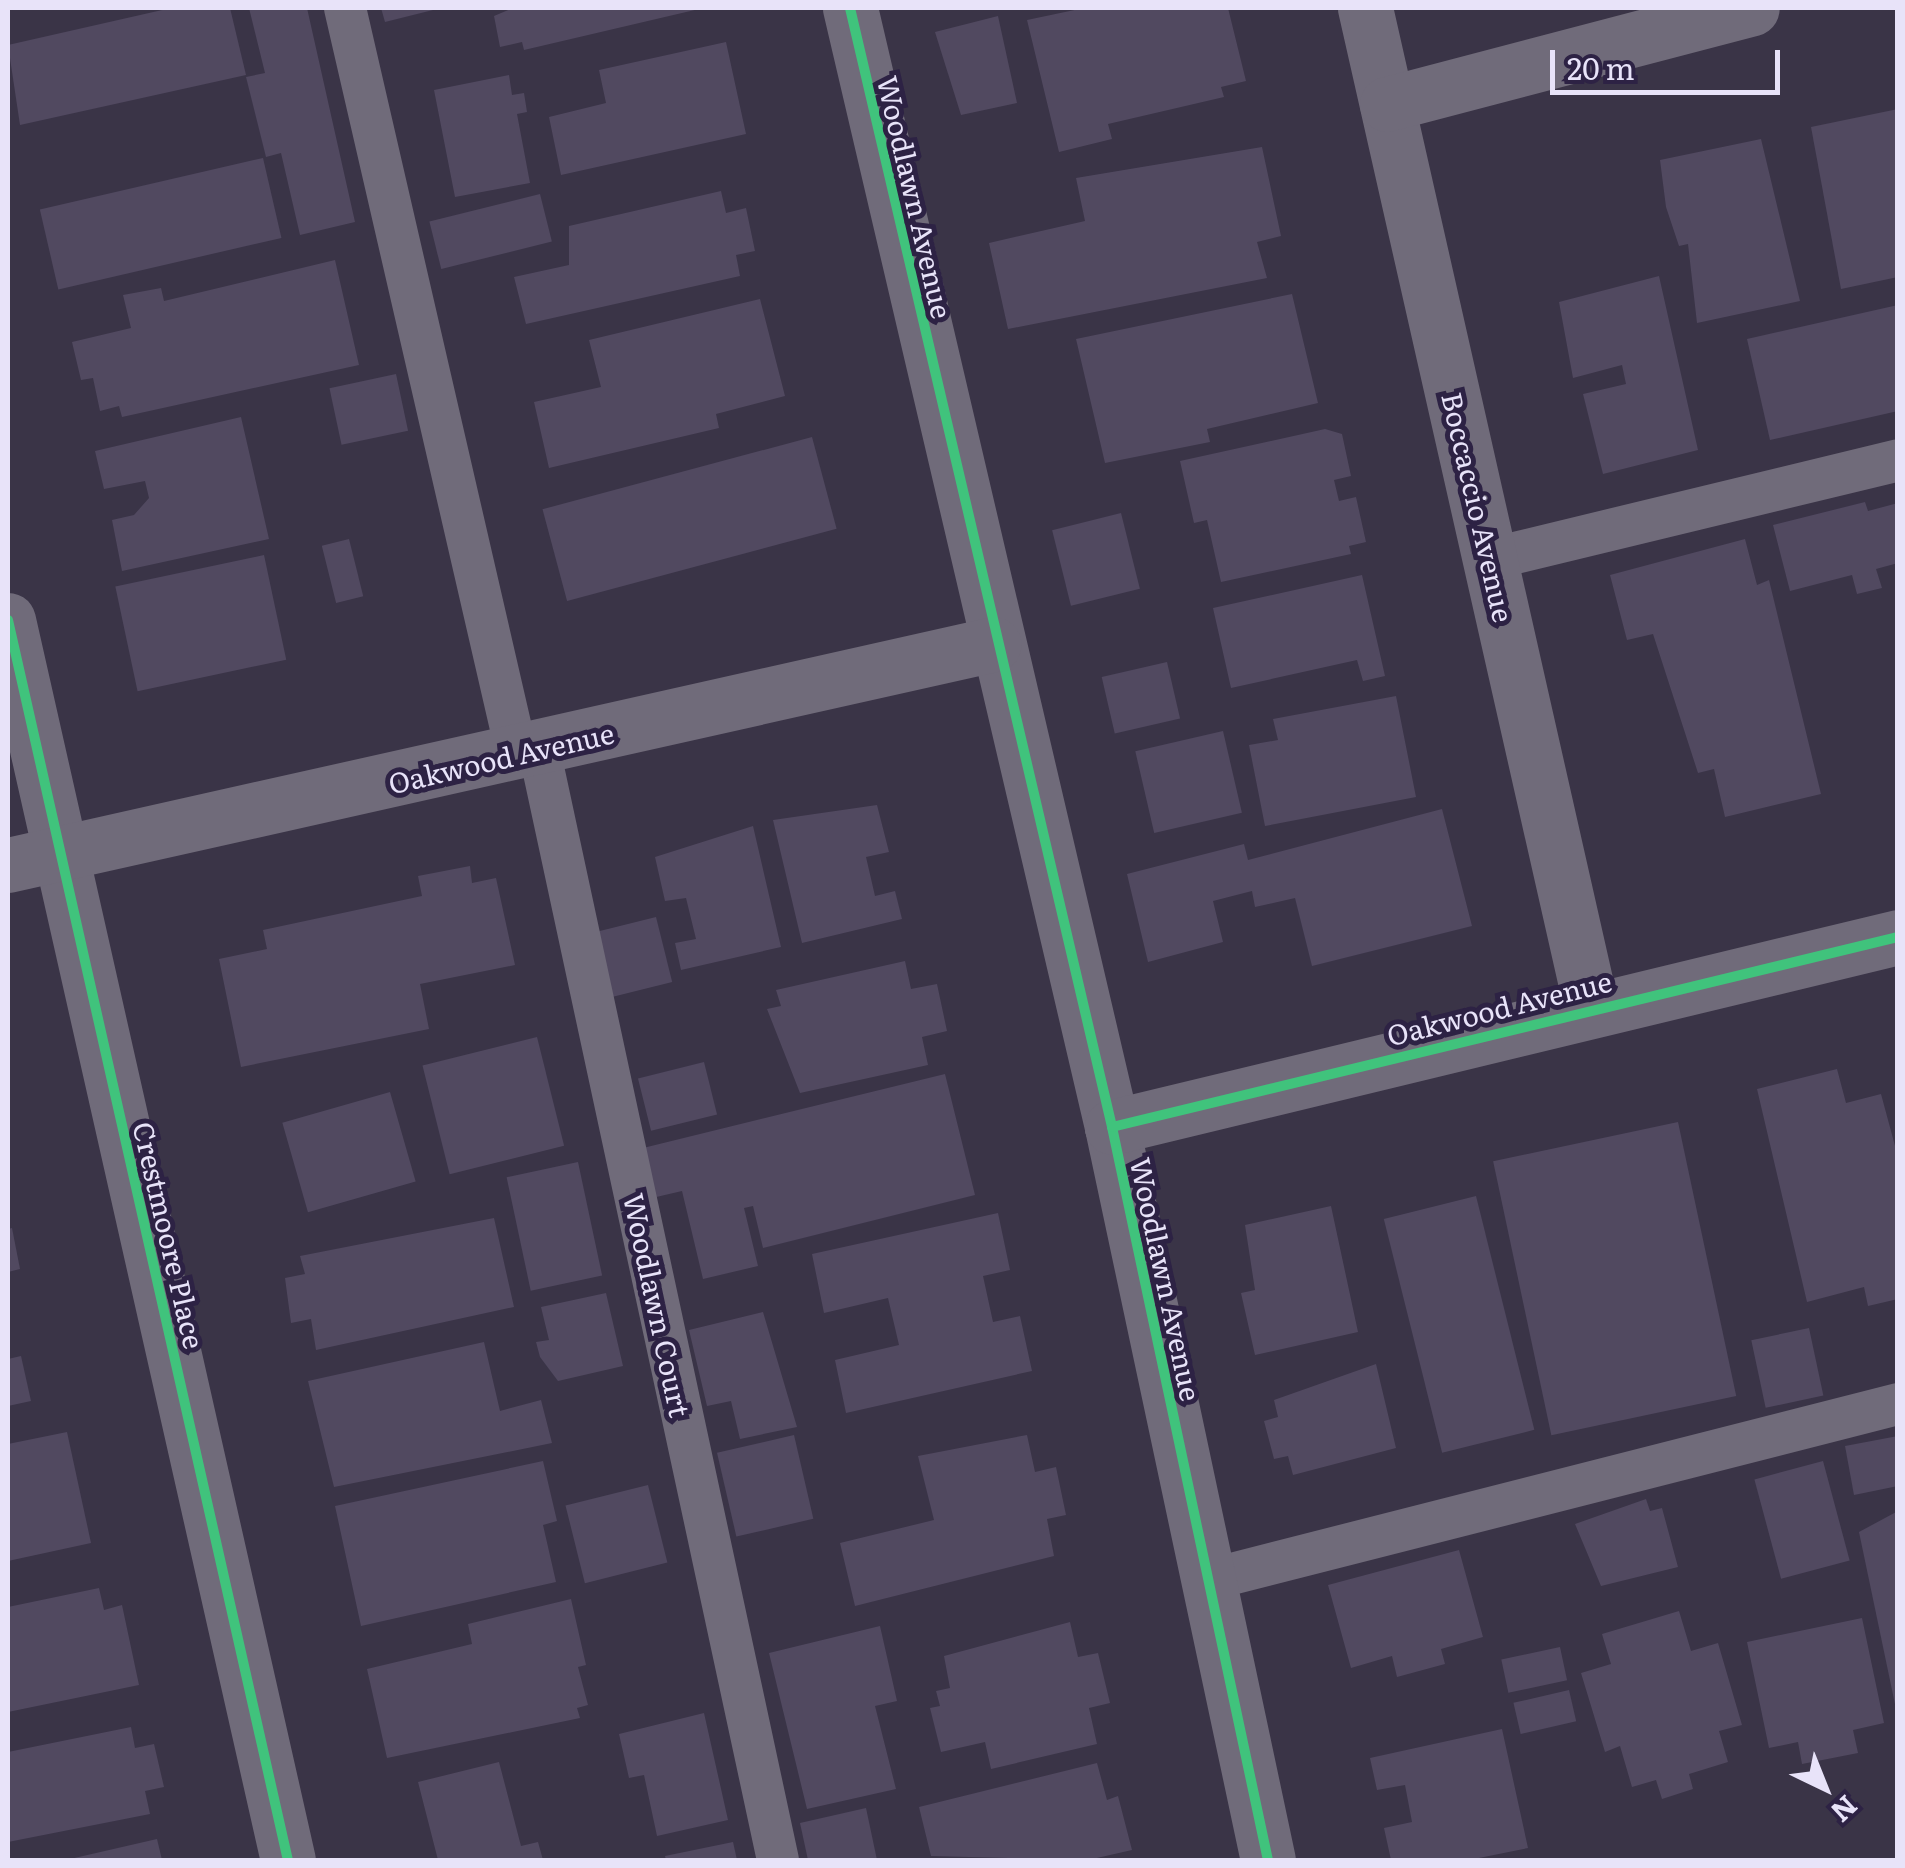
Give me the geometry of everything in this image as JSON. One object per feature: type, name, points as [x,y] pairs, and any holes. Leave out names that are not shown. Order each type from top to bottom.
[{"type":"street","name":"Woodlawn Avenue","points":[[850,8],[994,644],[1112,1127],[1268,1860]]},
{"type":"street","name":"Boccaccio Avenue","points":[[1366,8],[1591,1007]]},
{"type":"street","points":[[1388,104],[1752,8]]},
{"type":"street","name":"Crestmoore Place","points":[[8,620],[288,1860]]},
{"type":"street","name":"Oakwood Avenue","points":[[8,865],[994,644]]},
{"type":"street","name":"Oakwood Avenue","points":[[1112,1127],[1591,1007],[1898,937]]},
{"type":"lane","name":"Woodlawn Court","points":[[344,8],[528,751],[778,1860]]},
{"type":"lane","points":[[1490,559],[1898,460]]},
{"type":"lane","points":[[1208,1580],[1898,1404]]},
{"type":"building","points":[[171,8],[230,8],[246,75],[20,125],[8,45]]},
{"type":"building","points":[[249,8],[307,8],[355,222],[300,235],[281,153],[266,157],[246,77],[265,73]]},
{"type":"building","points":[[381,8],[436,8],[437,9],[385,22]]},
{"type":"building","points":[[513,8],[699,9],[524,50],[522,42],[500,47],[494,16]]},
{"type":"building","points":[[1084,8],[1228,8],[1246,81],[1221,87],[1224,97],[1108,124],[1112,139],[1059,152],[1027,20]]},
{"type":"building","points":[[998,16],[1017,103],[961,115],[935,32]]},
{"type":"building","points":[[726,42],[746,134],[561,175],[549,117],[606,103],[599,70]]},
{"type":"building","points":[[509,75],[512,95],[524,93],[527,112],[517,114],[530,183],[455,197],[434,90]]},
{"type":"building","points":[[1898,109],[1898,277],[1841,289],[1811,127]]},
{"type":"building","points":[[1761,139],[1800,301],[1697,323],[1688,244],[1679,246],[1666,207],[1660,160]]},
{"type":"building","points":[[1262,147],[1281,236],[1257,242],[1267,278],[1008,329],[989,243],[1085,221],[1076,178]]},
{"type":"building","points":[[263,158],[281,238],[58,289],[40,210]]},
{"type":"building","points":[[721,191],[726,213],[746,208],[755,251],[736,255],[740,276],[526,324],[514,277],[569,265],[569,226]]},
{"type":"building","points":[[540,194],[552,242],[441,269],[429,222]]},
{"type":"building","points":[[335,260],[359,365],[122,417],[119,406],[100,411],[93,378],[81,380],[72,342],[131,328],[123,295],[161,288],[164,301]]},
{"type":"building","points":[[1659,276],[1698,450],[1603,474],[1583,394],[1626,384],[1622,365],[1573,378],[1559,302]]},
{"type":"building","points":[[1292,294],[1318,403],[1207,429],[1210,442],[1105,463],[1076,339]]},
{"type":"building","points":[[760,299],[785,396],[716,414],[719,428],[549,468],[534,402],[601,387],[589,340]]},
{"type":"building","points":[[1898,305],[1898,411],[1770,440],[1747,339]]},
{"type":"building","points":[[396,374],[408,431],[342,445],[329,388]]},
{"type":"building","points":[[241,417],[269,539],[122,571],[112,520],[134,515],[149,498],[145,481],[104,489],[95,451]]},
{"type":"building","points":[[1325,429],[1342,434],[1351,476],[1334,480],[1339,501],[1356,497],[1366,542],[1349,546],[1351,554],[1221,582],[1207,520],[1194,523],[1180,461]]},
{"type":"building","points":[[812,437],[837,529],[567,601],[543,509]]},
{"type":"building","points":[[1865,502],[1868,511],[1898,503],[1898,563],[1876,569],[1882,588],[1857,594],[1852,575],[1790,591],[1773,525]]},
{"type":"building","points":[[1121,513],[1140,589],[1071,606],[1052,530]]},
{"type":"building","points":[[349,539],[363,596],[336,603],[322,546]]},
{"type":"building","points":[[1745,539],[1757,585],[1769,580],[1821,794],[1725,817],[1714,769],[1698,773],[1653,634],[1627,640],[1610,575]]},
{"type":"building","points":[[264,555],[286,660],[138,691],[115,587]]},
{"type":"building","points":[[1362,575],[1385,676],[1363,681],[1357,660],[1231,688],[1213,608]]},
{"type":"building","points":[[1167,662],[1180,719],[1115,734],[1102,677]]},
{"type":"building","points":[[1396,696],[1416,797],[1265,826],[1249,745],[1278,740],[1273,719]]},
{"type":"building","points":[[1223,731],[1242,813],[1154,833],[1135,751]]},
{"type":"building","points":[[877,805],[889,852],[866,857],[875,896],[895,891],[902,919],[802,943],[773,820]]},
{"type":"building","points":[[1442,809],[1472,926],[1312,966],[1295,898],[1255,907],[1252,891],[1213,901],[1223,942],[1148,962],[1127,874],[1244,844],[1248,860]]},
{"type":"building","points":[[753,826],[781,947],[681,970],[675,943],[696,939],[686,898],[665,901],[655,857]]},
{"type":"building","points":[[470,866],[472,883],[496,878],[515,965],[420,984],[429,1029],[241,1067],[219,959],[267,949],[263,930],[422,896],[418,876]]},
{"type":"building","points":[[656,917],[672,982],[613,997],[597,932]]},
{"type":"building","points":[[905,961],[911,989],[937,984],[947,1031],[922,1037],[928,1065],[800,1093],[767,1009],[781,1006],[776,990]]},
{"type":"building","points":[[537,1037],[564,1146],[450,1174],[423,1066]]},
{"type":"building","points":[[704,1062],[717,1114],[651,1131],[638,1078]]},
{"type":"building","points":[[1837,1069],[1846,1103],[1881,1094],[1898,1157],[1898,1299],[1868,1306],[1864,1287],[1807,1302],[1757,1089]]},
{"type":"building","points":[[945,1074],[975,1195],[763,1248],[753,1206],[744,1208],[758,1266],[703,1279],[682,1191],[652,1198],[639,1149]]},
{"type":"building","points":[[390,1092],[416,1181],[308,1212],[282,1123]]},
{"type":"building","points":[[1678,1122],[1736,1396],[1551,1435],[1493,1161]]},
{"type":"building","points":[[578,1162],[602,1275],[531,1291],[507,1177]]},
{"type":"building","points":[[1476,1196],[1534,1430],[1442,1453],[1384,1219]]},
{"type":"building","points":[[1331,1206],[1358,1332],[1255,1355],[1241,1293],[1255,1290],[1245,1225]]},
{"type":"building","points":[[998,1213],[1010,1270],[983,1276],[993,1322],[1020,1316],[1032,1371],[846,1413],[835,1360],[899,1345],[888,1298],[824,1313],[812,1254]]},
{"type":"building","points":[[494,1218],[514,1307],[316,1350],[311,1319],[291,1323],[285,1278],[305,1274],[300,1256]]},
{"type":"building","points":[[12,1228],[20,1269],[8,1272],[8,1229]]},
{"type":"building","points":[[606,1293],[623,1366],[558,1381],[540,1357],[536,1342],[549,1340],[541,1307]]},
{"type":"building","points":[[763,1312],[797,1427],[740,1439],[731,1401],[707,1406],[689,1330]]},
{"type":"building","points":[[1809,1328],[1823,1395],[1766,1408],[1751,1340]]},
{"type":"building","points":[[484,1342],[500,1411],[541,1400],[552,1443],[334,1487],[308,1381]]},
{"type":"building","points":[[21,1356],[31,1401],[8,1406],[8,1359]]},
{"type":"building","points":[[1376,1364],[1396,1448],[1293,1475],[1288,1456],[1274,1459],[1264,1421],[1278,1417],[1274,1400]]},
{"type":"building","points":[[67,1432],[91,1543],[8,1561],[8,1444]]},
{"type":"building","points":[[794,1435],[813,1519],[736,1537],[717,1453]]},
{"type":"building","points":[[1027,1435],[1035,1472],[1056,1467],[1066,1515],[1047,1519],[1054,1556],[855,1606],[840,1543],[934,1520],[918,1456]]},
{"type":"building","points":[[1898,1436],[1898,1486],[1854,1495],[1845,1446]]},
{"type":"building","points":[[543,1461],[557,1521],[543,1525],[556,1582],[361,1626],[335,1506]]},
{"type":"building","points":[[1823,1461],[1850,1560],[1781,1579],[1754,1479]]},
{"type":"building","points":[[648,1485],[667,1563],[585,1583],[566,1506]]},
{"type":"building","points":[[1646,1499],[1650,1511],[1662,1508],[1678,1567],[1601,1586],[1575,1524]]},
{"type":"building","points":[[1898,1511],[1898,1708],[1896,1709],[1859,1532]]},
{"type":"building","points":[[1459,1550],[1483,1637],[1441,1649],[1445,1664],[1397,1677],[1392,1656],[1351,1668],[1328,1585]]},
{"type":"building","points":[[99,1588],[104,1610],[122,1605],[139,1685],[8,1712],[8,1607]]},
{"type":"building","points":[[571,1599],[586,1665],[578,1667],[588,1705],[577,1708],[580,1718],[387,1758],[367,1669],[472,1644],[468,1624]]},
{"type":"building","points":[[1679,1611],[1691,1651],[1718,1643],[1742,1725],[1719,1731],[1728,1762],[1689,1774],[1693,1789],[1662,1799],[1656,1780],[1632,1787],[1620,1746],[1605,1752],[1581,1673],[1611,1664],[1602,1634]]},
{"type":"building","points":[[1862,1618],[1884,1723],[1853,1730],[1858,1753],[1802,1764],[1798,1742],[1769,1748],[1747,1642]]},
{"type":"building","points":[[1070,1622],[1078,1657],[1098,1653],[1110,1703],[1089,1708],[1097,1744],[991,1769],[985,1742],[941,1752],[930,1708],[940,1706],[936,1691],[950,1688],[944,1656]]},
{"type":"building","points":[[880,1626],[897,1701],[875,1706],[896,1789],[807,1809],[769,1653]]},
{"type":"building","points":[[1560,1647],[1567,1680],[1508,1693],[1501,1659]]},
{"type":"building","points":[[1569,1690],[1576,1721],[1521,1734],[1513,1703]]},
{"type":"building","points":[[704,1713],[728,1820],[657,1836],[644,1775],[629,1778],[619,1734]]},
{"type":"building","points":[[131,1727],[135,1748],[154,1744],[164,1787],[145,1791],[150,1814],[8,1842],[8,1752]]},
{"type":"building","points":[[1502,1729],[1528,1848],[1469,1860],[1391,1860],[1384,1828],[1412,1822],[1405,1785],[1377,1790],[1370,1758]]},
{"type":"building","points":[[499,1762],[521,1846],[538,1842],[543,1860],[438,1860],[418,1782]]},
{"type":"building","points":[[1097,1763],[1107,1800],[1118,1796],[1132,1850],[1088,1860],[931,1856],[919,1807]]},
{"type":"building","points":[[866,1808],[877,1860],[808,1860],[800,1823]]},
{"type":"building","points":[[157,1839],[162,1860],[70,1860],[70,1859]]},
{"type":"building","points":[[733,1842],[737,1860],[666,1860],[665,1856]]},
{"type":"cycle path","points":[[850,8],[1112,1127],[1268,1860]]},
{"type":"cycle path","points":[[8,620],[288,1860]]},
{"type":"cycle path","points":[[1112,1127],[1898,937]]}]
